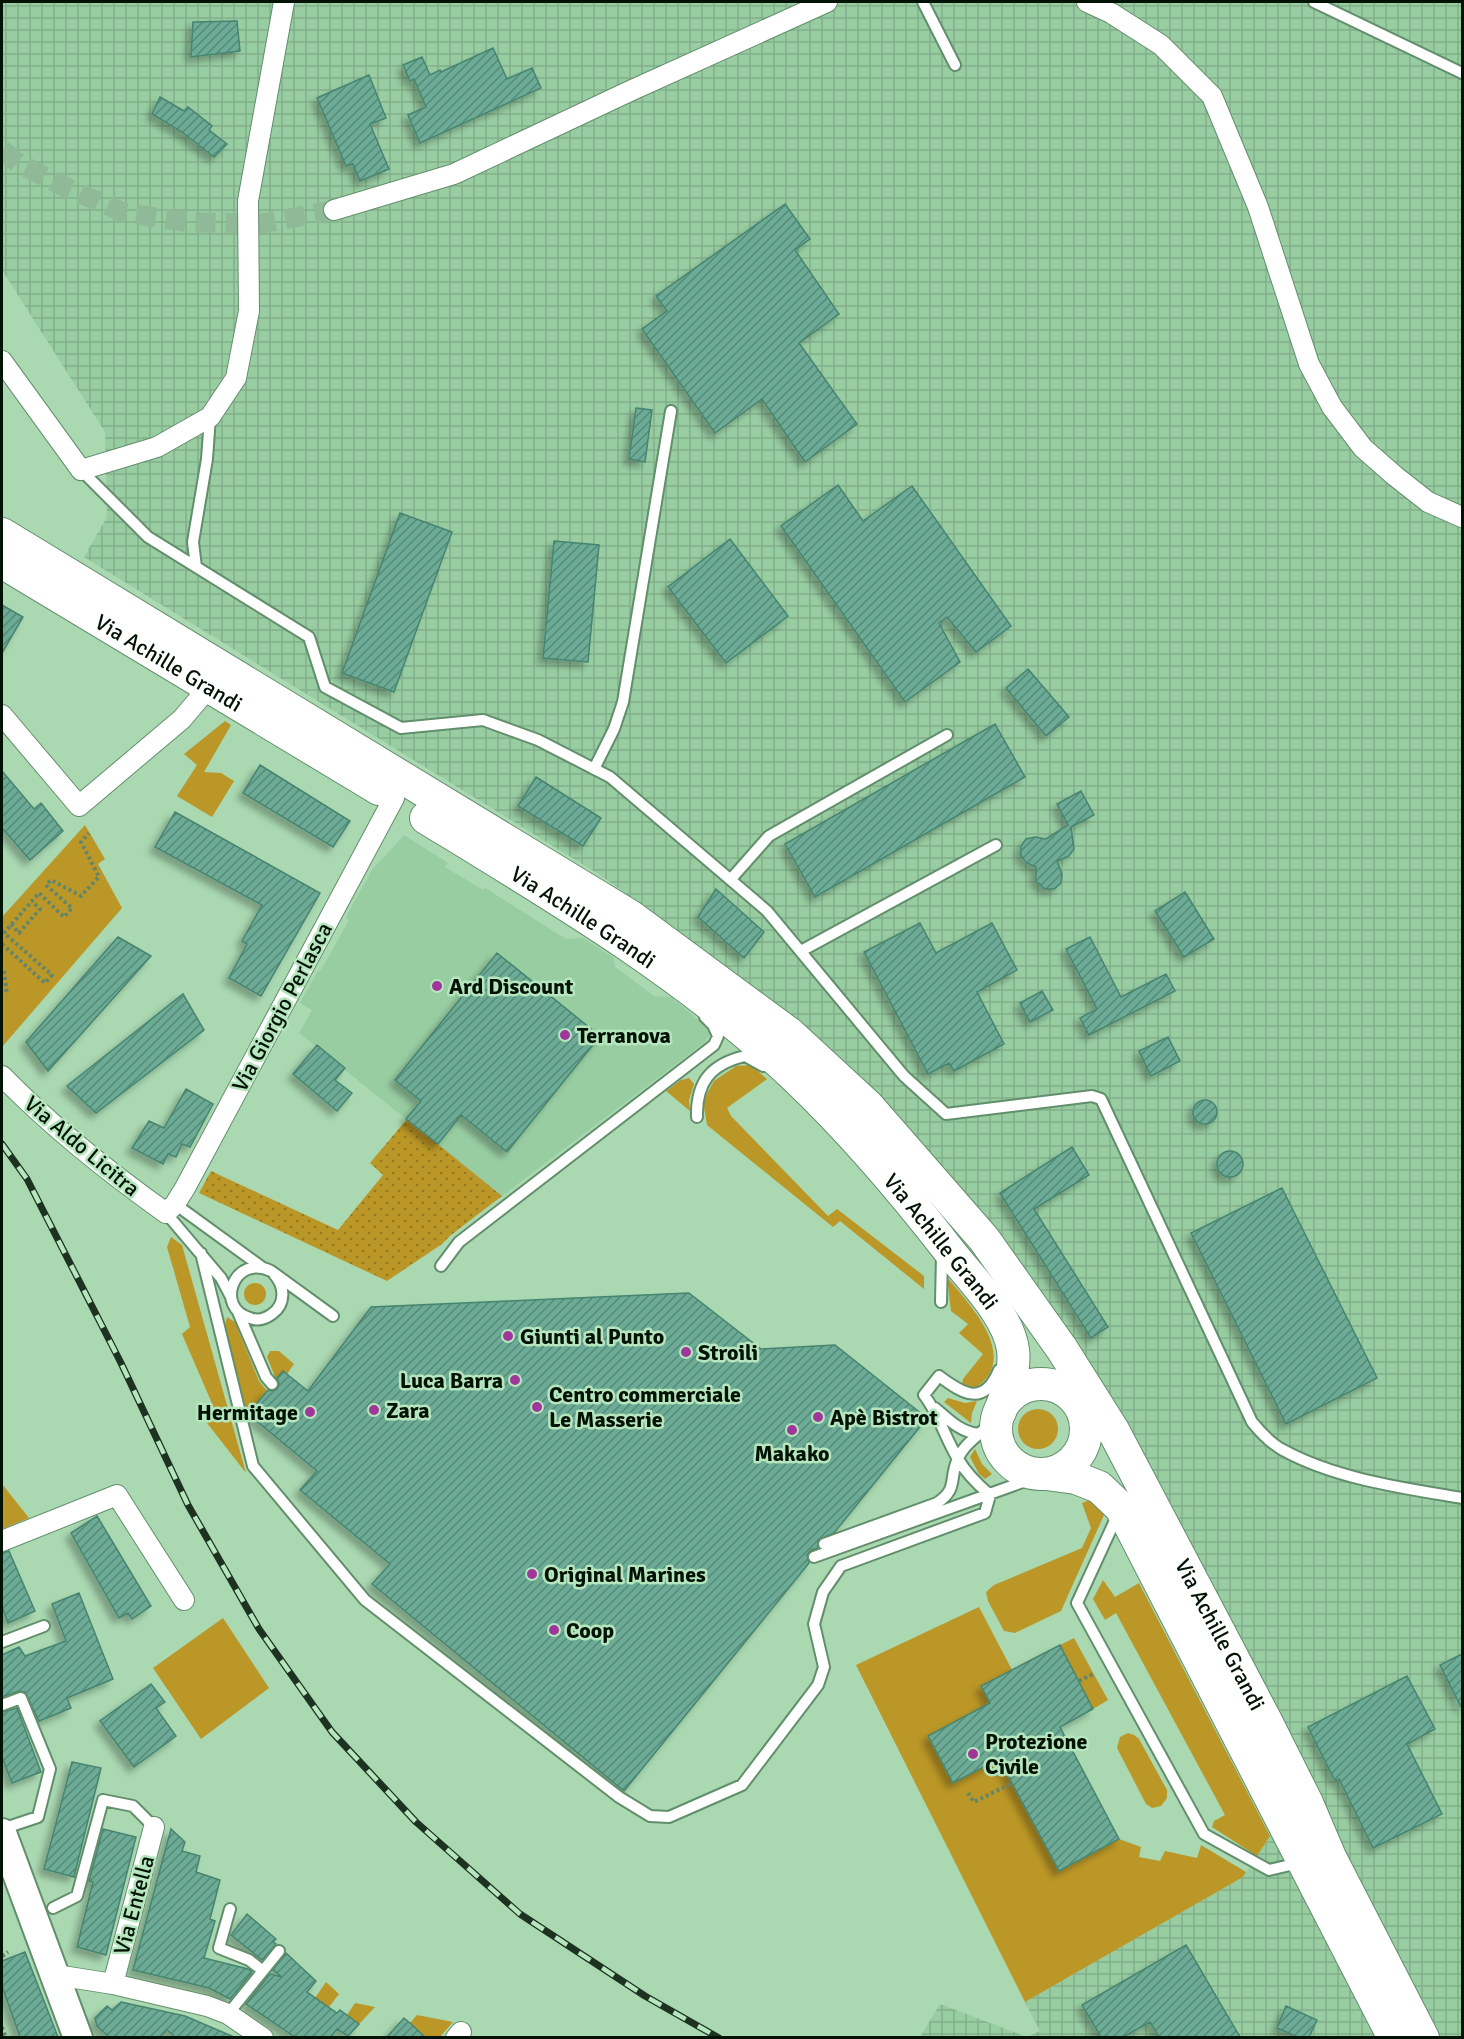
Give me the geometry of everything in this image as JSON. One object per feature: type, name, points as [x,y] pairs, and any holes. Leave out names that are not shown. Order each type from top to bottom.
[{"type":"main road","name":"Via Achille Grandi","points":[[2,534],[630,916],[790,1034],[868,1106],[984,1239],[1062,1349],[1113,1430],[1307,1803],[1316,1860]]},
{"type":"main road","name":"Via Achille Grandi","points":[[2,562],[605,928],[684,985],[793,1074],[879,1163],[929,1224],[1008,1330],[1013,1352],[1011,1376],[992,1421]]},
{"type":"main road","name":"Via Achille Grandi","points":[[756,1009],[878,1134],[936,1199],[972,1243],[1072,1383],[1084,1414],[1107,1446],[1168,1558],[1290,1794],[1316,1860],[1394,2037]]},
{"type":"main road","points":[[1048,1384],[1062,1389],[1074,1398],[1084,1414],[1085,1436],[1078,1454],[1070,1464],[1046,1474],[1025,1471],[1007,1458],[992,1421],[1007,1399],[1019,1390],[1033,1385],[1048,1384]]},
{"type":"main road","name":"Via Achille Grandi","points":[[1046,1474],[1076,1478],[1099,1487],[1121,1508],[1316,1860],[1423,2037]]},
{"type":"street","points":[[2,361],[81,470],[156,447],[210,417],[236,378],[249,311],[248,201],[284,2]]},
{"type":"street","points":[[334,210],[454,174],[827,2]]},
{"type":"street","points":[[1087,2],[1111,13],[1161,45],[1212,96],[1258,207],[1309,364],[1332,406],[1363,448],[1395,476],[1428,502],[1462,517]]},
{"type":"street","points":[[2,715],[79,806],[182,719],[209,687]]},
{"type":"street","name":"Via Giorgio Perlasca","points":[[171,1208],[185,1188],[394,798]]},
{"type":"street","name":"Via Aldo Licitra","points":[[2,1076],[51,1124],[123,1182],[171,1208]]},
{"type":"street","points":[[2,1541],[117,1495],[184,1600]]},
{"type":"street","name":"Via Entella","points":[[113,1984],[154,1827]]},
{"type":"street","points":[[2,1831],[78,2037]]},
{"type":"street","points":[[56,1976],[113,1984],[207,2006],[228,2014],[263,2037]]},
{"type":"lane","points":[[923,2],[956,65]]},
{"type":"lane","points":[[1314,2],[1462,73]]},
{"type":"lane","points":[[594,769],[614,729],[623,702],[672,411]]},
{"type":"lane","points":[[196,567],[193,542],[207,459],[210,417]]},
{"type":"lane","points":[[81,470],[148,537],[309,637],[325,687],[401,728],[483,720],[538,740],[610,777],[767,911],[904,1076],[946,1114],[1092,1096],[1101,1099],[1252,1422],[1264,1436],[1282,1450],[1312,1463],[1358,1478],[1462,1498]]},
{"type":"lane","points":[[731,879],[769,836],[947,735]]},
{"type":"lane","points":[[801,951],[996,845]]},
{"type":"lane","points":[[441,1266],[459,1242],[714,1045],[718,1036],[713,1025],[697,1009],[645,970],[635,950]]},
{"type":"lane","points":[[697,1117],[699,1091],[710,1073],[720,1066],[732,1059],[745,1056],[769,1070]]},
{"type":"lane","points":[[808,1106],[816,1114],[854,1135]]},
{"type":"lane","points":[[879,1163],[891,1196],[942,1255],[961,1283]]},
{"type":"lane","points":[[171,1208],[221,1278],[266,1377],[272,1384]]},
{"type":"lane","points":[[171,1208],[274,1274],[333,1316]]},
{"type":"lane","points":[[201,1253],[253,1466],[365,1600],[619,1797],[650,1816],[669,1817],[742,1785],[818,1685],[824,1667],[814,1624],[823,1592],[841,1566],[986,1513],[990,1494]]},
{"type":"lane","points":[[941,1302],[942,1255]]},
{"type":"lane","points":[[231,1297],[232,1284],[240,1274],[251,1268],[263,1268]]},
{"type":"lane","points":[[238,1312],[247,1318],[258,1319],[269,1317],[278,1310],[282,1299],[282,1288],[274,1274]]},
{"type":"lane","points":[[992,1421],[960,1430],[924,1395],[939,1376],[967,1394],[982,1392],[994,1382],[1000,1360]]},
{"type":"lane","points":[[933,1406],[957,1458],[976,1483],[990,1494]]},
{"type":"lane","points":[[824,1544],[937,1503],[951,1491],[957,1458],[992,1421]]},
{"type":"lane","points":[[814,1557],[1046,1474]]},
{"type":"lane","points":[[1121,1508],[1077,1604],[1204,1834],[1269,1870],[1316,1860]]},
{"type":"lane","points":[[2,1641],[44,1626]]},
{"type":"lane","points":[[2,1705],[21,1698],[50,1769],[38,1817],[2,1831]]},
{"type":"lane","points":[[53,1908],[77,1896],[103,1800],[133,1806],[154,1827]]},
{"type":"lane","points":[[230,1909],[219,1948],[249,1960],[263,1971]]},
{"type":"lane","points":[[228,2014],[279,1951]]},
{"type":"path","points":[[2,944],[45,983],[52,975],[4,933],[39,893],[64,916],[72,908],[46,885],[51,880],[81,896],[99,877],[81,842],[89,833]]},
{"type":"path","points":[[11,924],[19,933],[40,909],[32,902]]},
{"type":"path","points":[[4,971],[7,995]]},
{"type":"path","points":[[1079,1681],[1093,1674]]},
{"type":"path","points":[[969,1793],[974,1802],[1012,1783]]},
{"type":"path","points":[[2,1956],[8,1952]]},
{"type":"path","points":[[2,2027],[6,2037]]},
{"type":"shaded area","points":[[2,2],[1462,2],[1462,2037],[1027,2037],[1040,2031],[1025,2002],[1243,1877],[1270,1836],[1317,1805],[1076,1347],[814,1041],[665,922],[600,875],[84,557],[107,517],[105,432],[2,270]]},
{"type":"shaded area","points":[[225,721],[231,725],[204,772],[221,773],[234,781],[212,817],[177,796],[197,765],[184,754]]},
{"type":"shaded area","points":[[85,825],[105,859],[98,864],[122,908],[2,1047],[2,917]]},
{"type":"shaded area","name":"Ard Discount","points":[[404,835],[448,863],[445,867],[483,890],[485,888],[566,939],[583,938],[614,958],[615,967],[654,996],[671,997],[709,1029],[709,1036],[705,1042],[502,1196],[299,1033],[312,1010],[300,1003],[349,920],[346,917],[372,870]]},
{"type":"shaded area","points":[[751,1065],[767,1079],[727,1108],[731,1116],[828,1216],[837,1209],[924,1276],[924,1289],[840,1221],[833,1227],[707,1125],[703,1101],[714,1081],[736,1066]]},
{"type":"shaded area","points":[[689,1078],[694,1084],[689,1100],[690,1111],[666,1091],[681,1080]]},
{"type":"shaded area","points":[[407,1119],[502,1196],[442,1244],[387,1281],[199,1193],[211,1171],[338,1230],[383,1175],[370,1163]]},
{"type":"shaded area","points":[[171,1237],[182,1245],[246,1473],[207,1423],[217,1415],[182,1334],[190,1327],[167,1247]]},
{"type":"shaded area","points":[[947,1277],[976,1313],[991,1341],[994,1356],[991,1369],[983,1382],[973,1388],[962,1385],[963,1379],[983,1354],[959,1333],[968,1324],[951,1311]]},
{"type":"shaded area","points":[[255,1283],[263,1286],[266,1294],[263,1302],[255,1305],[247,1302],[244,1294],[247,1286]]},
{"type":"shaded area","points":[[227,1317],[235,1322],[259,1381],[267,1391],[247,1415],[225,1325]]},
{"type":"shaded area","points":[[270,1351],[279,1351],[294,1364],[287,1374],[283,1371],[276,1379],[267,1357]]},
{"type":"shaded area","points":[[948,1398],[965,1403],[977,1401],[971,1423],[944,1402]]},
{"type":"shaded area","points":[[1038,1409],[1052,1415],[1058,1429],[1052,1443],[1038,1449],[1024,1443],[1018,1429],[1024,1415]]},
{"type":"shaded area","points":[[975,1449],[982,1464],[992,1474],[985,1479],[979,1474],[970,1457]]},
{"type":"shaded area","points":[[2,1484],[29,1518],[2,1529]]},
{"type":"shaded area","points":[[1095,1498],[1104,1515],[1061,1611],[1015,1633],[1004,1631],[988,1601],[986,1592],[994,1585],[1082,1548],[1091,1528],[1082,1503]]},
{"type":"shaded area","points":[[1103,1580],[1115,1597],[1139,1583],[1270,1836],[1257,1856],[1212,1827],[1214,1821],[1225,1815],[1116,1613],[1105,1620],[1093,1599]]},
{"type":"shaded area","points":[[979,1607],[1012,1670],[982,1686],[990,1703],[953,1783],[1019,1748],[1012,1783],[1059,1871],[1119,1839],[1141,1847],[1139,1857],[1160,1861],[1165,1851],[1197,1858],[1201,1845],[1246,1872],[1243,1877],[1025,2002],[856,1665]]},
{"type":"shaded area","points":[[223,1618],[269,1688],[201,1739],[153,1668]]},
{"type":"shaded area","points":[[1074,1638],[1108,1700],[1093,1709],[1060,1645]]},
{"type":"shaded area","points":[[1128,1733],[1139,1739],[1167,1790],[1167,1798],[1161,1806],[1152,1808],[1146,1804],[1117,1748],[1120,1737]]},
{"type":"shaded area","points":[[326,1982],[339,1994],[329,2007],[315,1998]]},
{"type":"shaded area","points":[[355,2003],[375,2007],[359,2024],[347,2015]]},
{"type":"shaded area","points":[[940,2004],[1027,2037],[920,2037]]},
{"type":"shaded area","points":[[417,2015],[453,2022],[439,2038],[425,2037],[410,2023]]},
{"type":"building","points":[[237,21],[240,51],[191,57],[193,22]]},
{"type":"building","points":[[493,48],[507,79],[532,68],[541,88],[420,143],[408,115],[426,107],[414,79],[410,81],[403,65],[422,57],[430,75]]},
{"type":"building","points":[[369,75],[386,118],[370,124],[389,169],[360,181],[353,164],[346,166],[317,98]]},
{"type":"building","points":[[160,97],[184,111],[188,107],[212,126],[209,130],[227,144],[214,157],[182,132],[152,114]]},
{"type":"building","points":[[785,204],[810,239],[795,250],[839,314],[799,343],[857,424],[805,462],[762,399],[715,433],[642,329],[667,311],[656,296]]},
{"type":"building","points":[[636,408],[652,410],[645,462],[629,459]]},
{"type":"building","points":[[838,485],[863,521],[912,486],[1011,626],[976,652],[947,617],[939,623],[960,662],[905,702],[781,526]]},
{"type":"building","points":[[400,513],[452,532],[394,692],[342,673]]},
{"type":"building","points":[[730,539],[788,616],[726,663],[668,587]]},
{"type":"building","points":[[554,541],[599,545],[588,662],[543,658]]},
{"type":"building","points":[[2,605],[23,617],[2,653]]},
{"type":"building","points":[[1028,669],[1069,717],[1046,736],[1006,688]]},
{"type":"building","points":[[995,724],[1025,777],[815,897],[785,844]]},
{"type":"building","points":[[260,765],[350,821],[333,847],[243,793]]},
{"type":"building","points":[[2,771],[34,809],[41,803],[63,831],[30,860],[2,828]]},
{"type":"building","points":[[536,777],[601,818],[583,846],[518,806]]},
{"type":"building","points":[[1081,791],[1094,815],[1071,827],[1074,849],[1069,856],[1057,861],[1062,874],[1061,883],[1054,889],[1045,889],[1036,881],[1036,867],[1027,863],[1021,856],[1021,846],[1026,839],[1035,837],[1046,839],[1068,825],[1057,804]]},
{"type":"building","points":[[175,812],[320,893],[261,996],[229,978],[247,944],[242,941],[262,905],[155,847]]},
{"type":"building","points":[[716,889],[764,932],[744,958],[698,917]]},
{"type":"building","points":[[1185,892],[1214,939],[1184,957],[1155,911]]},
{"type":"building","points":[[920,923],[936,953],[992,923],[1017,970],[977,992],[1004,1044],[954,1071],[949,1063],[928,1074],[864,952]]},
{"type":"building","points":[[118,937],[151,956],[48,1071],[26,1042]]},
{"type":"building","points":[[1090,937],[1121,997],[1166,974],[1175,991],[1089,1035],[1080,1018],[1097,1009],[1066,949]]},
{"type":"building","points":[[497,953],[600,1036],[507,1152],[461,1115],[438,1144],[406,1119],[421,1101],[395,1080]]},
{"type":"building","points":[[1042,991],[1053,1010],[1030,1022],[1020,1003]]},
{"type":"building","points":[[183,994],[204,1030],[96,1113],[67,1086]]},
{"type":"building","points":[[1168,1037],[1180,1061],[1151,1076],[1139,1051]]},
{"type":"building","points":[[317,1045],[345,1068],[335,1080],[352,1093],[337,1111],[293,1074]]},
{"type":"building","points":[[186,1089],[213,1104],[190,1147],[182,1144],[176,1157],[168,1154],[163,1164],[132,1148],[149,1121],[164,1128]]},
{"type":"building","points":[[1205,1100],[1214,1103],[1217,1112],[1214,1121],[1205,1124],[1196,1121],[1193,1112],[1196,1103]]},
{"type":"building","points":[[1072,1147],[1089,1175],[1034,1209],[1108,1327],[1091,1338],[1000,1193]]},
{"type":"building","points":[[1230,1151],[1239,1155],[1243,1164],[1239,1173],[1230,1177],[1221,1173],[1217,1164],[1221,1155]]},
{"type":"building","points":[[1282,1188],[1377,1378],[1286,1424],[1191,1233]]},
{"type":"building","points":[[689,1293],[761,1349],[835,1345],[927,1418],[834,1533],[818,1540],[818,1548],[811,1550],[807,1555],[809,1563],[624,1791],[372,1584],[390,1564],[300,1490],[317,1471],[248,1414],[268,1390],[277,1389],[279,1383],[277,1378],[283,1371],[308,1391],[371,1307]]},
{"type":"building","points":[[97,1516],[151,1606],[132,1619],[128,1613],[119,1618],[71,1533]]},
{"type":"building","points":[[9,1551],[35,1611],[8,1623],[2,1606],[2,1553]]},
{"type":"building","points":[[79,1593],[113,1679],[67,1698],[71,1708],[39,1721],[25,1692],[19,1691],[2,1697],[2,1655],[19,1647],[25,1656],[66,1641],[52,1604]]},
{"type":"building","name":"Protezione Civile","points":[[1060,1645],[1093,1709],[1060,1727],[1119,1839],[1059,1871],[999,1759],[953,1783],[928,1736],[990,1703],[981,1686]]},
{"type":"building","points":[[1462,1654],[1462,1709],[1440,1665]]},
{"type":"building","points":[[1407,1676],[1435,1729],[1407,1744],[1442,1814],[1373,1848],[1339,1779],[1335,1781],[1308,1727]]},
{"type":"building","points":[[151,1684],[165,1702],[156,1708],[176,1736],[134,1767],[100,1721]]},
{"type":"building","points":[[17,1708],[41,1772],[12,1783],[2,1757],[2,1712]]},
{"type":"building","points":[[72,1762],[101,1768],[74,1877],[44,1869]]},
{"type":"building","points":[[103,1829],[136,1837],[106,1955],[77,1947],[93,1882],[89,1881]]},
{"type":"building","points":[[171,1829],[185,1842],[182,1851],[200,1856],[196,1872],[220,1880],[210,1919],[215,1921],[204,1958],[252,1972],[230,1999],[209,1988],[133,1970]]},
{"type":"building","points":[[247,1914],[276,1939],[273,1942],[276,1944],[262,1960],[231,1935]]},
{"type":"building","points":[[1186,1945],[1240,2037],[1159,2037],[1150,2022],[1123,2037],[1101,2037],[1082,2005]]},
{"type":"building","points":[[25,1952],[58,2037],[20,2037],[2,1986],[2,1961]]},
{"type":"building","points":[[286,1953],[316,1981],[307,1992],[337,2013],[340,2010],[359,2024],[348,2036],[337,2029],[331,2037],[295,2037],[246,2004],[270,1974],[282,1977],[273,1970]]},
{"type":"building","points":[[121,2002],[185,2016],[234,2037],[175,2037],[167,2030],[160,2037],[109,2037],[97,2026],[95,2018],[107,2006],[112,2010]]},
{"type":"building","points":[[1286,2006],[1317,2020],[1309,2037],[1298,2037],[1277,2028]]},
{"type":"building","points":[[404,2018],[410,2023],[425,2037],[387,2037]]},
{"type":"tunnel","points":[[2,150],[18,163],[67,188],[125,213],[187,222],[259,224],[334,210]]},
{"type":"railway","points":[[2,1144],[27,1179],[121,1363],[188,1505],[259,1629],[332,1732],[416,1822],[520,1914],[645,1996],[719,2038]]},
{"type":"place","name":"Ard Discount","points":[[437,986]]},
{"type":"place","name":"Terranova","points":[[565,1035]]},
{"type":"place","name":"Giunti al Punto","points":[[508,1336]]},
{"type":"place","name":"Stroili","points":[[686,1352]]},
{"type":"place","name":"Luca Barra","points":[[515,1380]]},
{"type":"place","name":"Centro commerciale Le Masserie","points":[[537,1407]]},
{"type":"place","name":"Zara","points":[[374,1410]]},
{"type":"place","name":"Hermitage","points":[[310,1412]]},
{"type":"place","name":"Apè Bistrot","points":[[818,1417]]},
{"type":"place","name":"Makako","points":[[792,1430]]},
{"type":"place","name":"Original Marines","points":[[532,1574]]},
{"type":"place","name":"Coop","points":[[554,1630]]},
{"type":"place","name":"Protezione Civile","points":[[973,1754]]}]
